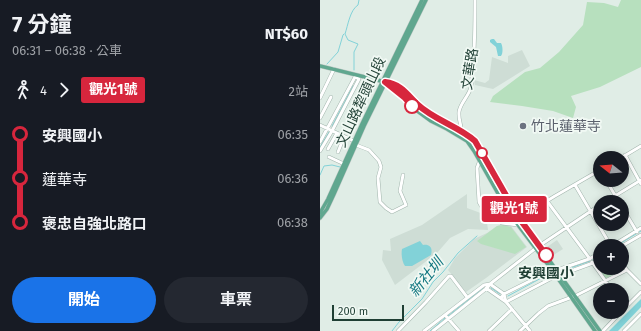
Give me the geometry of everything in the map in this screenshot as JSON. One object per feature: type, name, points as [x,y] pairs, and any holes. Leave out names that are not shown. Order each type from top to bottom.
[{"type":"main road","name":"文山路犂頭山段","points":[[320,218],[330,202],[355,143],[422,0]]},
{"type":"main road","name":"文山路犂頭山段","points":[[384,82],[426,0]]},
{"type":"main road","points":[[320,66],[392,83],[399,87],[420,107],[462,131],[475,141],[519,218],[557,270],[558,275],[571,298],[595,331]]},
{"type":"main road","points":[[384,82],[431,121],[467,141],[480,160],[509,213],[552,270],[575,296],[600,331]]},
{"type":"main road","name":"文山路犂頭山段","points":[[320,213],[342,172],[344,164],[355,143]]},
{"type":"street","name":"文華路","points":[[462,131],[459,111],[470,90],[472,81],[476,0]]},
{"type":"street","points":[[320,98],[334,69]]},
{"type":"street","points":[[320,142],[355,77],[359,79],[320,151]]},
{"type":"street","points":[[320,85],[325,88]]},
{"type":"street","points":[[320,118],[331,97]]},
{"type":"street","points":[[320,125],[369,150],[379,161],[381,167],[378,178],[380,202],[392,212],[406,205],[400,191],[403,175]]},
{"type":"street","points":[[459,136],[462,131]]},
{"type":"street","points":[[328,149],[336,133]]},
{"type":"street","points":[[338,152],[344,137]]},
{"type":"street","points":[[629,153],[641,146]]},
{"type":"street","points":[[329,157],[344,164]]},
{"type":"street","points":[[480,160],[477,168],[479,202],[483,208],[502,223],[518,225]]},
{"type":"street","points":[[610,187],[615,195],[640,182],[629,162]]},
{"type":"street","points":[[519,218],[593,174]]},
{"type":"street","points":[[575,185],[607,239]]},
{"type":"street","points":[[547,201],[607,283]]},
{"type":"street","points":[[433,331],[536,248],[591,211]]},
{"type":"street","points":[[629,218],[639,234]]},
{"type":"street","points":[[629,241],[639,234],[641,228]]},
{"type":"street","points":[[627,239],[639,234]]},
{"type":"street","points":[[557,270],[591,261]]},
{"type":"street","points":[[506,302],[558,275],[591,261]]},
{"type":"street","points":[[501,298],[504,294],[552,270]]},
{"type":"street","points":[[629,272],[641,284]]},
{"type":"street","points":[[520,331],[548,306],[571,298],[616,275]]},
{"type":"street","points":[[398,331],[449,276],[451,276],[467,298]]},
{"type":"street","points":[[424,331],[484,285],[490,284],[504,294],[506,302]]},
{"type":"street","points":[[484,285],[506,302],[530,331]]},
{"type":"street","points":[[629,304],[641,292]]},
{"type":"street","points":[[489,331],[512,309]]},
{"type":"street","points":[[624,331],[641,314]]},
{"type":"street","points":[[444,315],[459,331]]},
{"type":"street","points":[[603,331],[615,319]]},
{"type":"shaded area","points":[[522,50],[530,66],[493,89],[475,85],[474,80],[485,83],[489,80],[492,57],[508,63],[508,56]]},
{"type":"shaded area","points":[[467,194],[467,208],[486,215],[488,230],[468,229],[450,238],[437,253],[395,285],[382,260],[383,250],[391,251],[390,239],[422,225]]},
{"type":"shaded area","name":"安興國小","points":[[503,224],[511,226],[527,247],[466,292],[448,270],[455,258],[474,239]]},
{"type":"shaded area","points":[[557,240],[563,249],[552,256],[547,247]]},
{"type":"green space","points":[[621,0],[641,0],[641,67],[600,87],[571,96],[576,107],[573,118],[553,111],[490,102],[493,96],[525,72],[540,68],[559,52],[583,25],[587,2],[604,3],[618,7]]},
{"type":"green space","points":[[503,225],[511,227],[526,247],[515,254],[481,244],[477,241],[497,226]]},
{"type":"green space","points":[[603,275],[612,275],[605,279]]},
{"type":"water","points":[[494,39],[497,43],[501,43],[501,56],[498,56],[496,47],[490,42]]},
{"type":"water","points":[[420,241],[423,245],[430,247],[432,250],[431,255],[412,266],[405,266],[402,258],[402,249]]},
{"type":"water","points":[[641,299],[641,307],[618,331],[609,331],[621,319],[629,319],[629,311]]},
{"type":"waterway","points":[[354,70],[354,52],[358,44],[348,40],[345,34],[351,14],[358,5],[359,0]]},
{"type":"waterway","points":[[327,64],[338,52],[344,34]]},
{"type":"waterway","points":[[332,126],[353,86]]},
{"type":"waterway","points":[[320,147],[329,132]]},
{"type":"waterway","points":[[320,175],[324,166],[332,165],[340,167]]},
{"type":"waterway","name":"新社圳","points":[[628,239],[641,231]]},
{"type":"waterway","name":"新社圳","points":[[392,331],[422,299],[433,282],[458,253],[477,236]]},
{"type":"waterway","name":"新社圳","points":[[565,270],[593,260]]},
{"type":"waterway","name":"新社圳","points":[[508,296],[545,276]]},
{"type":"waterway","name":"新社圳","points":[[448,316],[483,288]]},
{"type":"waterway","name":"新社圳","points":[[491,288],[500,294]]},
{"type":"waterway","name":"新社圳","points":[[430,331],[445,318]]},
{"type":"bus line","name":"觀光1號","points":[[412,106],[396,90],[385,82],[392,83],[399,87],[420,107],[462,131],[475,141],[519,218],[546,255]]},
{"type":"place","name":"竹北蓮華寺","points":[[523,126]]},
{"type":"place","name":"安興國小","points":[[546,255]]}]
